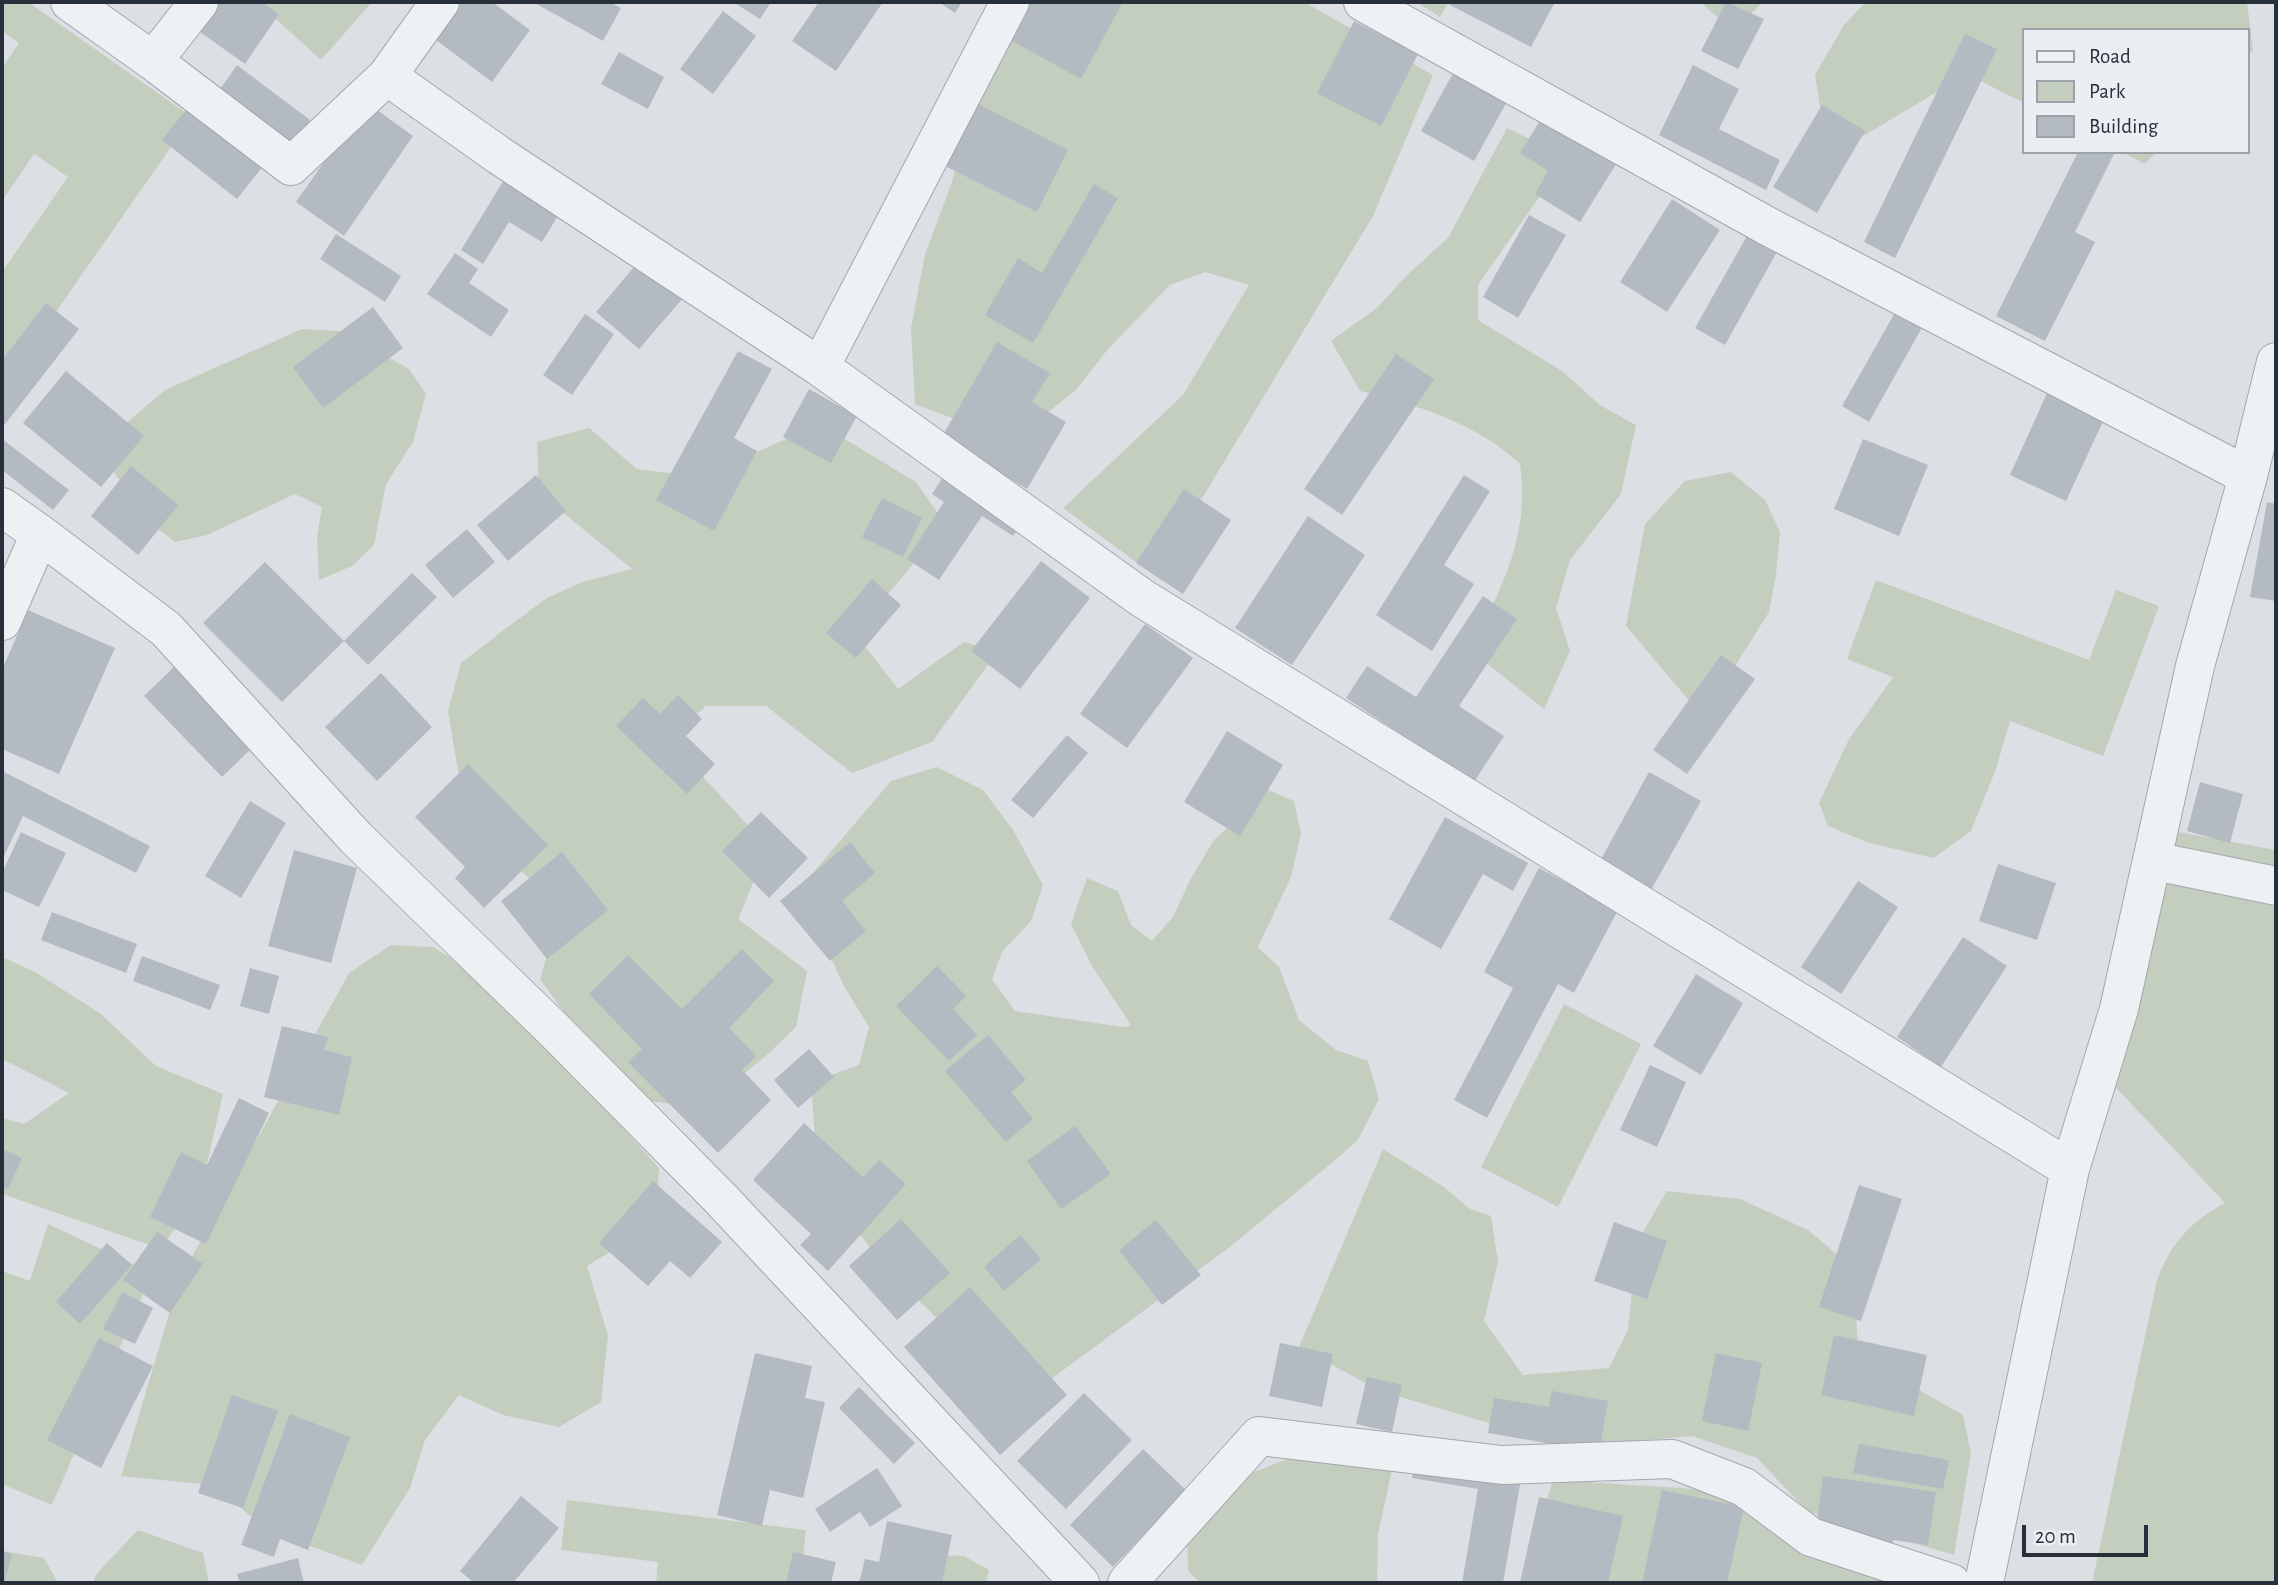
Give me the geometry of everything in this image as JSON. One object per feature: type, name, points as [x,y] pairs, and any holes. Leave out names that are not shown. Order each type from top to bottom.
[{"type":"street","points":[[70,2],[291,166],[387,76],[440,2]]},
{"type":"street","points":[[153,61],[199,2]]},
{"type":"street","points":[[820,367],[1010,2]]},
{"type":"street","points":[[1363,2],[1769,227],[2248,476]]},
{"type":"street","points":[[387,76],[500,156],[820,367],[1142,598],[2070,1169]]},
{"type":"street","points":[[1984,1583],[2070,1169],[2119,1009],[2154,861],[2195,666],[2248,476],[2276,362]]},
{"type":"street","points":[[2,507],[166,629],[356,838],[554,1030],[721,1199],[1080,1583]]},
{"type":"street","points":[[2,621],[40,534]]},
{"type":"street","points":[[2154,861],[2276,886]]},
{"type":"street","points":[[1127,1583],[1259,1436],[1502,1465],[1672,1459],[1744,1487],[1811,1537],[1951,1583]]},
{"type":"green space","points":[[2,2],[28,2],[192,117],[2,389],[2,272],[68,177],[34,154],[2,201],[2,68],[19,43],[2,31]]},
{"type":"green space","points":[[257,2],[372,2],[321,60]]},
{"type":"green space","points":[[1018,2],[1304,2],[1433,75],[1373,216],[1155,576],[1063,508],[1183,395],[1249,285],[1205,272],[1170,285],[1108,349],[1076,390],[1012,441],[915,404],[911,328],[925,254],[952,182],[981,69]]},
{"type":"green space","points":[[1416,2],[1449,2],[1440,17]]},
{"type":"green space","points":[[1700,2],[1763,2],[1733,31]]},
{"type":"green space","points":[[1866,2],[2247,2],[2253,50],[2250,52],[2250,28],[2022,28],[2022,102],[1967,74],[1828,157],[1815,75],[1844,25]]},
{"type":"green space","points":[[1507,128],[1567,157],[1478,285],[1478,320],[1562,371],[1600,405],[1636,425],[1621,494],[1570,560],[1556,608],[1570,651],[1544,709],[1470,650],[1511,561],[1521,515],[1520,464],[1485,438],[1445,417],[1360,391],[1331,341],[1377,308],[1406,276],[1448,238]]},
{"type":"green space","points":[[2126,154],[2154,154],[2145,164]]},
{"type":"green space","points":[[302,329],[341,331],[409,369],[426,394],[413,442],[386,484],[374,545],[352,566],[319,580],[317,537],[322,507],[295,494],[207,535],[175,542],[150,523],[97,448],[165,390]]},
{"type":"green space","points":[[820,424],[916,482],[946,525],[855,633],[898,689],[964,642],[998,651],[932,742],[852,773],[766,706],[706,706],[668,739],[768,847],[738,919],[807,971],[796,1027],[768,1054],[702,1108],[635,1099],[601,1063],[540,979],[561,909],[503,853],[463,800],[448,711],[461,663],[547,598],[582,582],[632,569],[539,493],[537,442],[589,428],[637,469],[700,477]]},
{"type":"green space","points":[[1731,472],[1765,500],[1780,532],[1776,575],[1769,612],[1703,717],[1626,626],[1645,524],[1685,481]]},
{"type":"green space","points":[[1876,580],[2089,660],[2116,590],[2159,606],[2103,756],[2010,721],[1996,769],[1971,831],[1934,858],[1869,843],[1828,826],[1819,803],[1849,739],[1893,677],[1847,659]]},
{"type":"green space","points":[[937,767],[983,790],[1013,830],[1043,885],[1031,921],[1002,952],[992,979],[1015,1011],[1123,1027],[1131,1025],[1092,966],[1071,924],[1087,878],[1118,891],[1131,925],[1152,941],[1173,917],[1191,878],[1214,840],[1268,790],[1294,801],[1301,833],[1291,877],[1258,947],[1279,967],[1299,1020],[1336,1050],[1368,1061],[1379,1099],[1358,1140],[1334,1161],[1231,1246],[1023,1400],[896,1279],[818,1183],[811,1082],[859,1065],[869,1027],[844,986],[819,932],[813,873],[891,781]]},
{"type":"green space","points":[[2141,825],[2276,850],[2276,1583],[2092,1583],[2157,1280],[2175,1244],[2192,1226],[2225,1203],[2104,1075]]},
{"type":"green space","points":[[391,945],[433,947],[482,977],[560,1058],[659,1168],[656,1224],[587,1266],[608,1335],[601,1402],[559,1427],[503,1415],[459,1395],[425,1440],[410,1488],[362,1565],[269,1531],[212,1485],[121,1476],[179,1280],[349,973]]},
{"type":"green space","points":[[2,957],[35,972],[101,1014],[156,1066],[223,1094],[201,1190],[161,1249],[2,1194],[2,1118],[24,1124],[69,1093],[2,1059]]},
{"type":"green space","points":[[1564,1004],[1641,1044],[1558,1207],[1481,1167]]},
{"type":"green space","points":[[1383,1149],[1444,1187],[1470,1209],[1491,1216],[1498,1262],[1484,1321],[1523,1375],[1609,1368],[1628,1330],[1637,1242],[1667,1191],[1740,1199],[1808,1230],[1853,1268],[1859,1362],[1905,1382],[1963,1415],[1971,1453],[1954,1555],[1808,1512],[1757,1458],[1692,1436],[1571,1447],[1380,1391],[1299,1347]]},
{"type":"green space","points":[[48,1224],[152,1273],[52,1505],[2,1484],[2,1271],[30,1281]]},
{"type":"green space","points":[[1310,1450],[1393,1465],[1378,1534],[1377,1583],[1201,1583],[1188,1571],[1187,1533],[1241,1477]]},
{"type":"green space","points":[[1553,1480],[1728,1491],[1890,1583],[1521,1583]]},
{"type":"green space","points":[[567,1500],[806,1530],[800,1583],[656,1583],[658,1562],[561,1550]]},
{"type":"green space","points":[[138,1530],[203,1553],[209,1583],[92,1583],[98,1572]]},
{"type":"green space","points":[[3,1551],[44,1558],[58,1583],[2,1583]]},
{"type":"green space","points":[[916,1554],[964,1556],[989,1570],[986,1583],[906,1583]]},
{"type":"building","points":[[212,2],[262,2],[279,14],[245,64],[193,27]]},
{"type":"building","points":[[439,2],[492,2],[530,30],[492,82],[420,28]]},
{"type":"building","points":[[533,2],[609,2],[621,8],[603,41]]},
{"type":"building","points":[[733,2],[771,2],[760,19]]},
{"type":"building","points":[[819,2],[883,2],[836,71],[792,41]]},
{"type":"building","points":[[939,2],[962,2],[955,13]]},
{"type":"building","points":[[1022,2],[1123,2],[1081,79],[1003,36]]},
{"type":"building","points":[[1451,2],[1555,2],[1531,47],[1450,5]]},
{"type":"building","points":[[1726,2],[1764,19],[1738,69],[1701,51]]},
{"type":"building","points":[[723,11],[756,36],[713,94],[680,69]]},
{"type":"building","points":[[1354,21],[1418,54],[1381,126],[1317,93]]},
{"type":"building","points":[[1965,34],[1997,49],[1895,258],[1864,242]]},
{"type":"building","points":[[619,52],[664,77],[648,109],[601,84]]},
{"type":"building","points":[[237,65],[310,120],[291,147],[218,92]]},
{"type":"building","points":[[1693,65],[1739,89],[1719,129],[1780,160],[1766,190],[1659,135]]},
{"type":"building","points":[[1456,68],[1509,98],[1474,161],[1421,131]]},
{"type":"building","points":[[967,98],[1068,150],[1037,212],[935,161]]},
{"type":"building","points":[[193,101],[268,160],[237,199],[162,140]]},
{"type":"building","points":[[366,102],[413,136],[344,236],[296,202]]},
{"type":"building","points":[[1822,105],[1865,131],[1817,213],[1773,187]]},
{"type":"building","points":[[1546,111],[1620,158],[1580,222],[1535,194],[1548,171],[1520,153]]},
{"type":"building","points":[[2077,154],[2114,154],[2075,232],[2095,242],[2045,341],[1996,316]]},
{"type":"building","points":[[504,180],[559,214],[542,242],[509,222],[483,264],[461,250]]},
{"type":"building","points":[[1094,184],[1118,198],[1033,343],[985,315],[1018,258],[1042,273]]},
{"type":"building","points":[[1672,199],[1720,230],[1667,312],[1620,282]]},
{"type":"building","points":[[1529,215],[1566,235],[1518,318],[1483,297]]},
{"type":"building","points":[[336,234],[401,276],[385,302],[320,259]]},
{"type":"building","points":[[1748,234],[1778,250],[1725,345],[1695,328]]},
{"type":"building","points":[[455,253],[478,269],[469,283],[509,310],[491,337],[427,294]]},
{"type":"building","points":[[639,261],[683,298],[639,349],[596,312]]},
{"type":"building","points":[[46,303],[79,329],[2,428],[2,360]]},
{"type":"building","points":[[373,307],[403,348],[323,408],[293,367]]},
{"type":"building","points":[[1897,309],[1924,324],[1869,422],[1842,406]]},
{"type":"building","points":[[585,314],[614,334],[572,395],[543,375]]},
{"type":"building","points":[[997,342],[1050,373],[1032,402],[1066,422],[1027,489],[941,438]]},
{"type":"building","points":[[738,351],[772,369],[734,438],[757,451],[714,531],[656,500]]},
{"type":"building","points":[[1396,354],[1434,379],[1342,515],[1304,489]]},
{"type":"building","points":[[66,371],[144,436],[101,487],[23,423]]},
{"type":"building","points":[[809,389],[857,416],[831,463],[783,437]]},
{"type":"building","points":[[2048,391],[2105,417],[2066,501],[2010,475]]},
{"type":"building","points":[[2,439],[69,490],[53,510],[2,470]]},
{"type":"building","points":[[1863,439],[1928,465],[1899,536],[1834,509]]},
{"type":"building","points":[[131,466],[178,505],[138,555],[91,516]]},
{"type":"building","points":[[945,474],[1022,524],[1013,536],[982,516],[939,580],[907,559],[944,502],[932,494]]},
{"type":"building","points":[[536,475],[566,511],[508,561],[477,525]]},
{"type":"building","points":[[1464,475],[1490,491],[1444,565],[1474,584],[1432,651],[1376,615]]},
{"type":"building","points":[[1184,489],[1231,520],[1183,594],[1136,563]]},
{"type":"building","points":[[882,498],[922,518],[903,557],[862,537]]},
{"type":"building","points":[[2267,502],[2276,504],[2276,601],[2250,597]]},
{"type":"building","points":[[1308,516],[1365,555],[1292,665],[1235,628]]},
{"type":"building","points":[[467,529],[495,562],[453,598],[425,565]]},
{"type":"building","points":[[1041,561],[1090,598],[1020,689],[971,651]]},
{"type":"building","points":[[265,562],[344,641],[282,702],[203,623]]},
{"type":"building","points":[[412,573],[437,597],[368,665],[344,641]]},
{"type":"building","points":[[872,579],[901,605],[856,658],[826,633]]},
{"type":"building","points":[[1483,596],[1517,619],[1459,706],[1504,736],[1474,782],[1346,698],[1367,666],[1416,697]]},
{"type":"building","points":[[28,610],[115,648],[59,774],[2,749],[2,670]]},
{"type":"building","points":[[1145,624],[1193,658],[1127,748],[1080,714]]},
{"type":"building","points":[[1721,655],[1755,679],[1687,774],[1653,750]]},
{"type":"building","points":[[174,667],[252,748],[222,777],[144,696]]},
{"type":"building","points":[[381,673],[432,727],[377,781],[325,727]]},
{"type":"building","points":[[678,695],[702,719],[686,736],[715,764],[687,794],[616,726],[643,698],[660,714]]},
{"type":"building","points":[[1227,731],[1283,765],[1240,836],[1184,802]]},
{"type":"building","points":[[1067,735],[1088,753],[1033,818],[1011,800]]},
{"type":"building","points":[[468,764],[548,845],[484,908],[455,878],[465,867],[415,817]]},
{"type":"building","points":[[2,771],[150,846],[136,873],[23,816],[2,860]]},
{"type":"building","points":[[1649,772],[1701,801],[1651,890],[1600,861]]},
{"type":"building","points":[[2200,782],[2243,794],[2230,843],[2187,831]]},
{"type":"building","points":[[250,801],[286,823],[241,898],[205,876]]},
{"type":"building","points":[[761,812],[808,858],[769,898],[722,851]]},
{"type":"building","points":[[1445,817],[1528,863],[1513,891],[1483,874],[1441,949],[1389,919]]},
{"type":"building","points":[[21,832],[66,853],[39,907],[2,890],[2,873]]},
{"type":"building","points":[[850,842],[875,873],[842,901],[866,931],[830,961],[780,901]]},
{"type":"building","points":[[294,850],[357,868],[331,963],[268,946]]},
{"type":"building","points":[[562,852],[608,910],[547,959],[501,901]]},
{"type":"building","points":[[1998,864],[2056,883],[2037,940],[1979,921]]},
{"type":"building","points":[[1539,868],[1618,910],[1574,993],[1558,984],[1487,1118],[1454,1100],[1513,988],[1484,972]]},
{"type":"building","points":[[1858,881],[1898,907],[1841,994],[1801,967]]},
{"type":"building","points":[[52,912],[137,944],[126,973],[41,940]]},
{"type":"building","points":[[1963,937],[2007,966],[1941,1067],[1897,1037]]},
{"type":"building","points":[[742,949],[774,981],[729,1028],[756,1056],[742,1070],[771,1100],[718,1153],[628,1062],[642,1049],[589,994],[628,955],[682,1009]]},
{"type":"building","points":[[142,956],[220,985],[210,1010],[133,981]]},
{"type":"building","points":[[937,966],[966,996],[953,1009],[977,1035],[949,1061],[896,1006]]},
{"type":"building","points":[[250,968],[279,976],[269,1014],[240,1006]]},
{"type":"building","points":[[1696,974],[1743,1003],[1701,1075],[1653,1046]]},
{"type":"building","points":[[282,1026],[328,1037],[324,1050],[352,1057],[339,1115],[264,1097]]},
{"type":"building","points":[[988,1035],[1026,1080],[1011,1092],[1033,1119],[1006,1142],[945,1071]]},
{"type":"building","points":[[809,1049],[834,1077],[798,1108],[774,1080]]},
{"type":"building","points":[[1650,1065],[1686,1082],[1657,1147],[1620,1130]]},
{"type":"building","points":[[239,1098],[269,1113],[206,1244],[150,1217],[181,1152],[207,1165]]},
{"type":"building","points":[[804,1123],[863,1177],[879,1160],[906,1184],[828,1271],[800,1245],[811,1234],[753,1180]]},
{"type":"building","points":[[1075,1126],[1111,1174],[1061,1209],[1027,1161]]},
{"type":"building","points":[[2,1149],[22,1158],[8,1189],[2,1186]]},
{"type":"building","points":[[653,1181],[722,1242],[690,1278],[670,1261],[648,1286],[599,1243]]},
{"type":"building","points":[[1859,1185],[1902,1199],[1861,1321],[1819,1307]]},
{"type":"building","points":[[901,1219],[950,1273],[897,1320],[849,1266]]},
{"type":"building","points":[[1156,1220],[1201,1275],[1162,1305],[1119,1250]]},
{"type":"building","points":[[1614,1222],[1667,1241],[1647,1299],[1594,1281]]},
{"type":"building","points":[[157,1232],[203,1264],[170,1313],[123,1280]]},
{"type":"building","points":[[1020,1235],[1041,1259],[1004,1291],[984,1267]]},
{"type":"building","points":[[107,1243],[132,1265],[80,1324],[56,1302]]},
{"type":"building","points":[[970,1287],[1067,1395],[1000,1455],[904,1347]]},
{"type":"building","points":[[122,1292],[153,1308],[135,1344],[103,1329]]},
{"type":"building","points":[[1834,1335],[1927,1355],[1914,1416],[1821,1395]]},
{"type":"building","points":[[99,1338],[153,1366],[101,1468],[47,1440]]},
{"type":"building","points":[[1280,1343],[1333,1354],[1322,1407],[1269,1396]]},
{"type":"building","points":[[755,1353],[812,1366],[805,1398],[825,1402],[803,1498],[770,1490],[762,1526],[717,1515]]},
{"type":"building","points":[[1716,1353],[1762,1363],[1748,1431],[1702,1421]]},
{"type":"building","points":[[1367,1377],[1402,1385],[1392,1432],[1356,1424]]},
{"type":"building","points":[[859,1387],[915,1443],[894,1464],[839,1408]]},
{"type":"building","points":[[1552,1391],[1608,1401],[1599,1452],[1488,1433],[1494,1398],[1549,1407]]},
{"type":"building","points":[[1084,1393],[1132,1440],[1066,1509],[1017,1461]]},
{"type":"building","points":[[232,1395],[278,1411],[243,1508],[198,1493]]},
{"type":"building","points":[[290,1414],[350,1437],[308,1550],[280,1539],[274,1557],[241,1545]]},
{"type":"building","points":[[1859,1444],[1949,1460],[1943,1489],[1853,1473]]},
{"type":"building","points":[[1143,1449],[1186,1490],[1113,1567],[1070,1525]]},
{"type":"building","points":[[1415,1461],[1521,1479],[1503,1583],[1462,1583],[1478,1489],[1412,1478]]},
{"type":"building","points":[[877,1468],[902,1506],[870,1527],[860,1512],[830,1532],[815,1509]]},
{"type":"building","points":[[1823,1476],[1936,1492],[1928,1545],[1893,1540],[1891,1556],[1816,1529]]},
{"type":"building","points":[[1662,1490],[1744,1507],[1727,1583],[1642,1583]]},
{"type":"building","points":[[521,1496],[559,1528],[513,1583],[474,1583],[460,1571]]},
{"type":"building","points":[[1539,1497],[1623,1516],[1608,1583],[1520,1583]]},
{"type":"building","points":[[887,1521],[952,1535],[942,1583],[859,1583],[865,1559],[879,1562]]},
{"type":"building","points":[[2,1551],[12,1554],[4,1583],[2,1583]]},
{"type":"building","points":[[793,1552],[836,1562],[831,1583],[786,1583]]},
{"type":"building","points":[[298,1558],[304,1583],[240,1583],[237,1574]]}]
